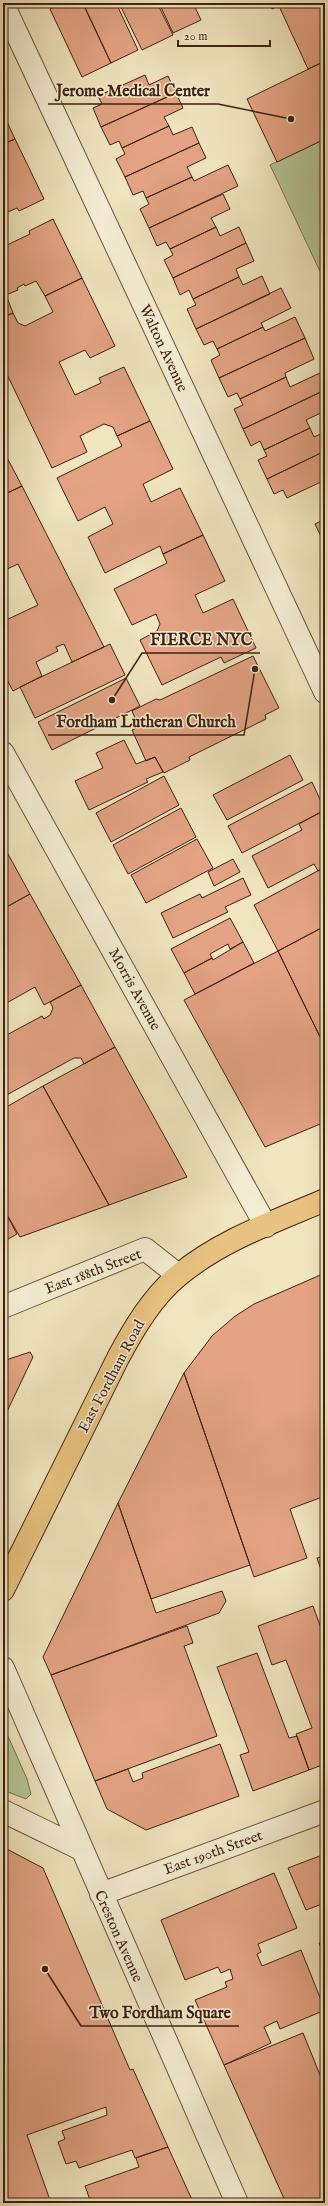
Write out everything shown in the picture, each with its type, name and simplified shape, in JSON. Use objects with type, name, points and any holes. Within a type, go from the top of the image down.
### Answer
[{"type":"main road","name":"East Fordham Road","points":[[3,1590],[130,1335],[153,1303],[178,1275],[233,1241],[325,1200]]},
{"type":"street","name":"Walton Avenue","points":[[3,4],[325,692]]},
{"type":"street","name":"Morris Avenue","points":[[3,753],[266,1226]]},
{"type":"street","name":"East 188th Street","points":[[3,1306],[145,1249],[178,1275]]},
{"type":"street","name":"Creston Avenue","points":[[3,1668],[237,2203]]},
{"type":"street","name":"East 190th Street","points":[[101,1894],[325,1810]]},
{"type":"street","points":[[3,1811],[81,1849]]},
{"type":"green space","points":[[325,139],[325,282],[270,165]]},
{"type":"green space","points":[[3,1725],[27,1779],[31,1794],[26,1799],[3,1790]]},
{"type":"building","points":[[62,3],[83,3],[111,63],[82,77],[50,9]]},
{"type":"building","points":[[116,3],[138,50],[111,63],[83,4]]},
{"type":"building","points":[[119,3],[157,3],[173,35],[142,50]]},
{"type":"building","points":[[159,3],[193,3],[201,20],[173,33]]},
{"type":"building","points":[[270,3],[285,3],[272,9]]},
{"type":"building","points":[[285,3],[325,3],[325,61],[308,69],[279,6]]},
{"type":"building","points":[[325,61],[325,139],[277,162],[247,99]]},
{"type":"building","points":[[145,75],[149,85],[168,76],[176,93],[101,127],[93,108],[102,104],[98,96]]},
{"type":"building","points":[[176,93],[183,108],[164,117],[169,126],[122,148],[119,141],[110,145],[101,127]]},
{"type":"building","points":[[3,113],[15,139],[3,144]]},
{"type":"building","points":[[169,126],[173,135],[192,127],[199,143],[125,177],[116,159],[125,154],[122,148]]},
{"type":"building","points":[[15,139],[44,199],[19,211],[17,208],[3,214],[3,144]]},
{"type":"building","points":[[199,143],[206,158],[187,167],[192,177],[146,198],[143,191],[133,195],[125,177]]},
{"type":"building","points":[[228,165],[238,186],[149,228],[140,209],[149,204],[146,198],[192,177],[194,181]]},
{"type":"building","points":[[223,194],[230,209],[211,218],[216,227],[170,249],[166,242],[157,246],[149,228]]},
{"type":"building","points":[[53,219],[82,278],[45,296],[36,281],[25,286],[24,284],[17,288],[18,290],[6,295],[13,313],[3,317],[3,247],[30,234],[29,231]]},
{"type":"building","points":[[216,227],[220,236],[239,227],[246,243],[173,278],[164,260],[173,255],[170,249]]},
{"type":"building","points":[[246,243],[254,261],[236,269],[239,277],[193,299],[189,290],[180,295],[173,278]]},
{"type":"building","points":[[262,276],[270,294],[196,329],[187,309],[196,305],[193,299],[239,277],[243,285]]},
{"type":"building","points":[[82,278],[115,346],[90,358],[85,350],[59,362],[75,395],[101,383],[99,378],[124,367],[150,421],[117,436],[113,427],[104,424],[80,436],[87,452],[52,468],[3,366],[3,317],[13,313],[18,323],[25,326],[53,312],[45,296]]},
{"type":"building","points":[[281,288],[291,308],[261,323],[263,327],[217,349],[213,341],[204,345],[196,329]]},
{"type":"building","points":[[295,317],[305,338],[219,378],[211,360],[220,355],[217,349],[263,327],[265,331]]},
{"type":"building","points":[[305,338],[314,359],[285,373],[286,377],[240,399],[237,393],[228,397],[219,378]]},
{"type":"building","points":[[320,373],[325,384],[325,390],[243,429],[234,409],[243,405],[240,399],[286,377],[290,387]]},
{"type":"building","points":[[325,390],[325,411],[306,420],[310,428],[264,450],[260,441],[251,446],[243,429]]},
{"type":"building","points":[[150,421],[173,469],[143,484],[151,502],[180,488],[203,535],[163,554],[160,546],[105,573],[88,537],[113,524],[105,507],[78,521],[57,478],[122,446],[117,436]]},
{"type":"building","points":[[310,428],[314,437],[325,432],[325,451],[267,479],[258,460],[267,456],[264,450]]},
{"type":"building","points":[[3,450],[22,486],[3,495]]},
{"type":"building","points":[[325,451],[325,480],[287,498],[283,490],[274,494],[267,479]]},
{"type":"building","points":[[22,486],[104,647],[72,662],[64,644],[56,647],[58,651],[36,662],[42,676],[13,691],[3,672],[3,618],[4,621],[38,605],[18,564],[3,571],[3,495]]},
{"type":"building","points":[[325,519],[325,545],[315,524]]},
{"type":"building","points":[[203,535],[225,581],[195,595],[203,613],[233,599],[256,648],[224,663],[221,657],[162,685],[140,640],[157,631],[160,624],[156,614],[132,625],[114,589],[167,563],[163,554]]},
{"type":"building","points":[[110,644],[125,675],[35,718],[20,687]]},
{"type":"building","points":[[253,656],[279,708],[265,715],[266,719],[189,757],[190,760],[164,773],[155,757],[146,761],[132,730],[139,727],[132,711],[156,699],[160,700]]},
{"type":"building","points":[[126,678],[140,706],[52,750],[38,722]]},
{"type":"building","points":[[124,740],[136,764],[155,757],[163,772],[146,779],[148,782],[89,810],[75,781],[103,768],[96,753]]},
{"type":"building","points":[[290,755],[303,780],[227,820],[213,795]]},
{"type":"building","points":[[164,776],[179,805],[111,842],[96,813]]},
{"type":"building","points":[[312,782],[325,810],[242,853],[228,826]]},
{"type":"building","points":[[181,808],[196,837],[128,874],[113,845]]},
{"type":"building","points":[[325,810],[325,867],[318,871],[314,864],[268,888],[252,856],[302,830],[299,824]]},
{"type":"building","points":[[197,839],[213,868],[146,903],[131,875]]},
{"type":"building","points":[[3,845],[30,894],[3,909]]},
{"type":"building","points":[[233,859],[240,872],[214,886],[208,872]]},
{"type":"building","points":[[325,867],[325,926],[278,951],[254,905]]},
{"type":"building","points":[[243,878],[251,895],[225,907],[228,912],[173,938],[161,913],[200,894],[202,898]]},
{"type":"building","points":[[30,894],[81,985],[44,1005],[35,987],[3,1005],[3,909]]},
{"type":"building","points":[[230,918],[243,942],[230,949],[228,944],[210,954],[212,958],[184,973],[171,949]]},
{"type":"building","points":[[325,926],[325,1047],[278,951]]},
{"type":"building","points":[[243,942],[254,963],[195,994],[184,973],[212,958],[213,960]]},
{"type":"building","points":[[278,951],[325,1047],[325,1122],[265,1147],[184,1000]]},
{"type":"building","points":[[81,985],[115,1047],[84,1064],[81,1058],[74,1058],[3,1097],[3,1037],[42,1016],[44,1019],[50,1015],[53,1008],[50,1002]]},
{"type":"building","points":[[115,1047],[187,1177],[109,1205],[43,1086]]},
{"type":"building","points":[[43,1086],[109,1205],[20,1237],[3,1208],[3,1109]]},
{"type":"building","points":[[3,1208],[17,1234],[3,1242]]},
{"type":"building","points":[[325,1273],[325,1496],[290,1509],[307,1558],[254,1577],[184,1373],[212,1336],[234,1317],[254,1304]]},
{"type":"building","points":[[30,1352],[33,1357],[3,1420],[3,1361]]},
{"type":"building","points":[[184,1373],[250,1565],[151,1599],[118,1503]]},
{"type":"building","points":[[118,1503],[156,1613],[222,1591],[226,1601],[219,1613],[51,1675],[43,1657]]},
{"type":"building","points":[[325,1556],[325,1581],[317,1558]]},
{"type":"building","points":[[313,1606],[325,1639],[325,1764],[309,1770],[296,1734],[312,1728],[286,1660],[272,1665],[258,1626]]},
{"type":"building","points":[[187,1626],[193,1643],[184,1646],[217,1736],[95,1781],[51,1675]]},
{"type":"building","points":[[257,1653],[289,1738],[297,1736],[309,1770],[253,1791],[240,1755],[249,1752],[217,1667]]},
{"type":"building","points":[[220,1744],[239,1796],[146,1830],[107,1809],[95,1781],[128,1769],[133,1782],[143,1778],[142,1773]]},
{"type":"building","points":[[3,1847],[43,1868],[130,2070],[133,2069],[168,2147],[135,2158],[132,2150],[79,2168],[76,2161],[66,2164],[58,2142],[65,2139],[62,2131],[107,2115],[106,2107],[27,2135],[51,2203],[3,2203]]},
{"type":"building","points":[[325,1854],[325,1903],[306,1910],[288,1868]]},
{"type":"building","points":[[274,1873],[297,1928],[258,1944],[261,1952],[257,1954],[262,1966],[301,1950],[325,2010],[280,2029],[277,2021],[264,2027],[271,2043],[224,2065],[195,2000],[227,1987],[225,1982],[233,1979],[230,1969],[221,1973],[218,1967],[185,1980],[161,1920]]},
{"type":"building","points":[[325,1941],[325,1957],[319,1943]]},
{"type":"building","points":[[303,2033],[320,2075],[325,2073],[325,2203],[286,2203],[224,2065]]},
{"type":"building","points":[[168,2147],[193,2202],[91,2203],[85,2186],[139,2167],[136,2158]]},
{"type":"place","name":"Jerome Medical Center","points":[[291,119]]},
{"type":"place","name":"Fordham Lutheran Church","points":[[255,669]]},
{"type":"place","name":"FIERCE NYC","points":[[112,700]]},
{"type":"place","name":"Two Fordham Square","points":[[45,1969]]}]
